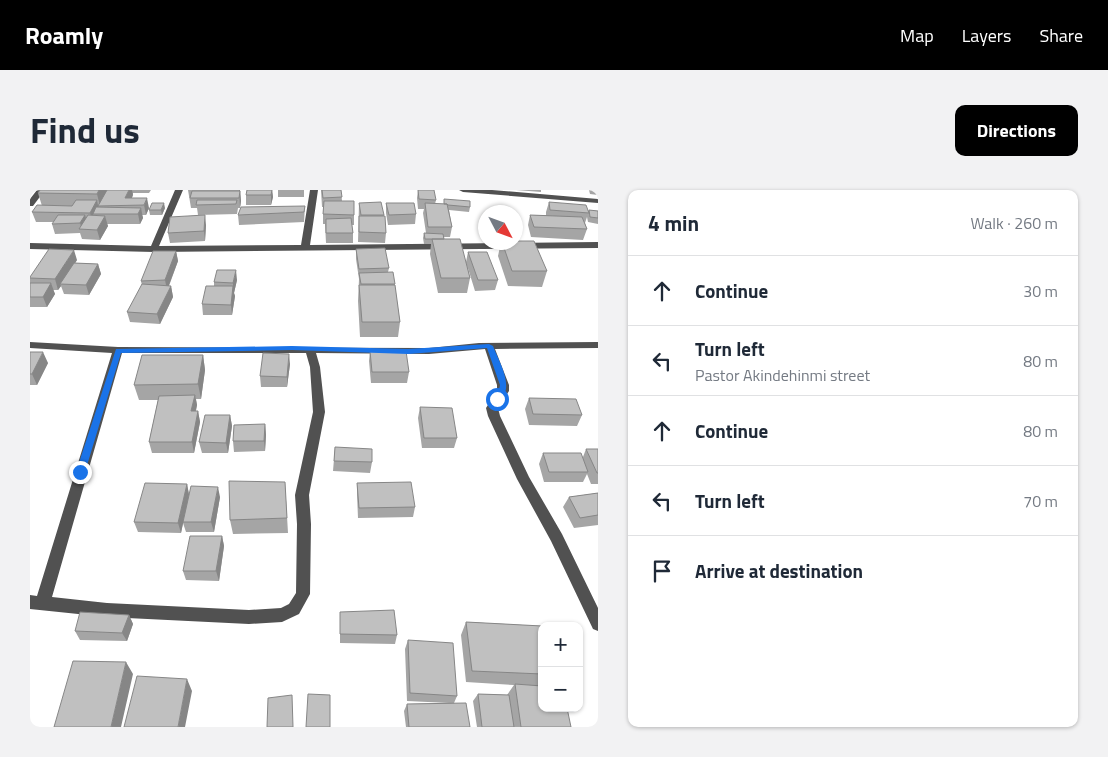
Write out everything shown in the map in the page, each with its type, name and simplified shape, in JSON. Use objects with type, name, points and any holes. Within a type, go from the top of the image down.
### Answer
[{"type":"street","points":[[30,204],[40,190]]},
{"type":"street","points":[[154,249],[180,190]]},
{"type":"street","points":[[305,248],[314,190]]},
{"type":"street","points":[[463,190],[598,201]]},
{"type":"street","points":[[30,246],[154,249],[442,248],[598,245]]},
{"type":"street","points":[[30,345],[118,350],[429,351],[489,346],[598,345]]},
{"type":"street","points":[[489,346],[504,385],[503,391],[492,408],[494,416],[522,479],[557,538],[598,624]]},
{"type":"street","points":[[118,350],[37,602],[107,610],[249,617],[282,615],[294,609],[303,594],[304,524],[302,495],[319,412],[314,367],[310,350]]},
{"type":"building","points":[[40,190],[99,190],[97,194],[38,193]]},
{"type":"building","points":[[107,190],[129,190],[125,198],[147,198],[144,205],[98,206]]},
{"type":"building","points":[[247,190],[272,190],[271,195],[246,195]]},
{"type":"building","points":[[322,190],[341,190],[342,197],[323,198]]},
{"type":"building","points":[[418,190],[434,190],[436,200],[419,199]]},
{"type":"building","points":[[192,191],[240,191],[239,198],[190,198]]},
{"type":"building","points":[[444,199],[470,201],[470,207],[444,204]]},
{"type":"building","points":[[76,200],[97,200],[90,213],[32,212],[37,205],[72,206]]},
{"type":"building","points":[[197,200],[237,200],[236,204],[196,205]]},
{"type":"building","points":[[324,201],[354,201],[354,215],[323,214]]},
{"type":"building","points":[[381,202],[384,215],[361,215],[359,203]]},
{"type":"building","points":[[549,202],[586,205],[589,213],[550,210]]},
{"type":"building","points":[[152,203],[164,203],[161,210],[149,210]]},
{"type":"building","points":[[386,203],[414,203],[416,214],[389,215]]},
{"type":"building","points":[[425,203],[447,204],[452,227],[428,227]]},
{"type":"building","points":[[305,206],[304,212],[238,215],[241,207]]},
{"type":"building","points":[[96,207],[141,208],[138,214],[93,214]]},
{"type":"building","points":[[589,210],[598,211],[598,218],[590,217]]},
{"type":"building","points":[[58,215],[85,215],[80,223],[52,224]]},
{"type":"building","points":[[88,215],[105,216],[97,230],[79,229]]},
{"type":"building","points":[[205,215],[204,231],[168,233],[170,217]]},
{"type":"building","points":[[530,215],[582,217],[587,229],[534,227]]},
{"type":"building","points":[[359,216],[385,216],[386,233],[359,232]]},
{"type":"building","points":[[351,218],[353,233],[326,233],[326,219]]},
{"type":"building","points":[[424,233],[443,234],[444,239],[425,239]]},
{"type":"building","points":[[432,239],[460,239],[470,278],[441,278]]},
{"type":"building","points":[[523,241],[534,241],[547,271],[512,271],[505,250],[523,250]]},
{"type":"building","points":[[385,248],[389,268],[359,269],[356,249]]},
{"type":"building","points":[[49,249],[74,250],[55,279],[30,278],[30,277]]},
{"type":"building","points":[[153,251],[176,251],[165,280],[141,281]]},
{"type":"building","points":[[468,252],[487,252],[498,280],[478,280]]},
{"type":"building","points":[[74,263],[98,264],[86,285],[60,284]]},
{"type":"building","points":[[217,270],[236,270],[233,283],[214,282]]},
{"type":"building","points":[[393,272],[395,284],[361,284],[359,273]]},
{"type":"building","points":[[30,283],[51,283],[43,297],[30,297]]},
{"type":"building","points":[[142,284],[171,286],[157,314],[127,312]]},
{"type":"building","points":[[359,285],[395,285],[400,322],[362,322]]},
{"type":"building","points":[[206,286],[233,286],[231,305],[202,304]]},
{"type":"building","points":[[370,351],[406,351],[409,372],[372,372]]},
{"type":"building","points":[[30,352],[43,352],[32,374],[30,374]]},
{"type":"building","points":[[263,353],[289,354],[287,377],[260,376]]},
{"type":"building","points":[[142,355],[203,355],[198,384],[134,385]]},
{"type":"building","points":[[195,395],[191,411],[198,411],[192,442],[149,442],[159,396]]},
{"type":"building","points":[[529,398],[576,399],[582,415],[533,414]]},
{"type":"building","points":[[420,407],[452,408],[457,438],[424,438]]},
{"type":"building","points":[[205,415],[230,415],[226,443],[199,442]]},
{"type":"building","points":[[265,424],[264,441],[233,441],[234,425]]},
{"type":"building","points":[[335,447],[372,449],[372,462],[334,461]]},
{"type":"building","points":[[586,449],[598,449],[598,473],[597,473]]},
{"type":"building","points":[[543,453],[581,453],[588,472],[549,472]]},
{"type":"building","points":[[229,481],[285,482],[287,518],[230,520]]},
{"type":"building","points":[[411,482],[415,507],[359,508],[357,483]]},
{"type":"building","points":[[145,483],[187,484],[178,523],[134,522]]},
{"type":"building","points":[[191,486],[218,487],[211,522],[183,522]]},
{"type":"building","points":[[598,493],[598,515],[580,518],[569,497]]},
{"type":"building","points":[[190,536],[222,536],[216,571],[183,571]]},
{"type":"building","points":[[394,610],[397,635],[340,634],[340,612]]},
{"type":"building","points":[[80,612],[129,615],[122,633],[75,631]]},
{"type":"building","points":[[466,622],[538,626],[538,674],[472,671]]},
{"type":"building","points":[[408,640],[453,643],[457,696],[410,693]]},
{"type":"building","points":[[73,661],[126,662],[111,727],[54,727]]},
{"type":"building","points":[[137,676],[187,679],[178,727],[124,727]]},
{"type":"building","points":[[515,684],[538,686],[538,712],[568,712],[571,727],[521,727]]},
{"type":"building","points":[[308,694],[330,695],[330,727],[306,727]]},
{"type":"building","points":[[478,694],[509,695],[514,727],[482,727]]},
{"type":"building","points":[[292,695],[293,727],[267,727],[268,698]]},
{"type":"building","points":[[466,703],[470,727],[409,727],[407,704]]},
{"type":"route","points":[[80,472],[118,350],[292,348],[408,352],[447,350],[466,346],[489,346],[504,385],[503,391],[497,399]]}]
